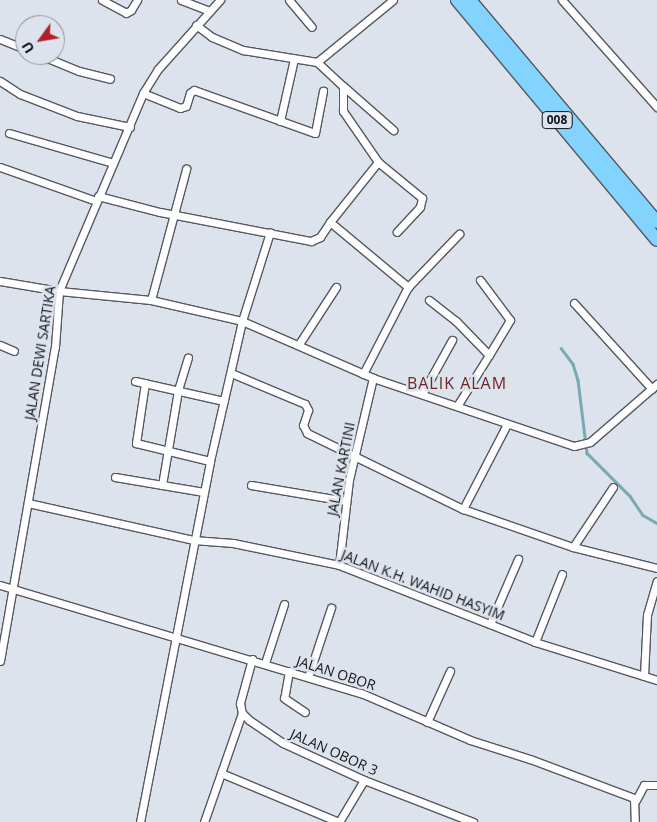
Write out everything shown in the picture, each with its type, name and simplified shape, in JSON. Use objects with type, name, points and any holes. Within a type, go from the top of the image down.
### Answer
[{"type":"highway","name":"008","points":[[457,0],[657,240]]},
{"type":"highway","name":"008","points":[[470,0],[657,222]]},
{"type":"street","points":[[102,0],[126,13],[137,0]]},
{"type":"street","points":[[181,0],[209,11]]},
{"type":"street","name":"JALAN DEWI SARTIKA","points":[[0,661],[55,347],[59,292],[97,198],[130,127],[143,93],[158,69],[220,0]]},
{"type":"street","points":[[289,0],[312,27]]},
{"type":"street","points":[[317,62],[393,0]]},
{"type":"street","points":[[562,0],[657,107]]},
{"type":"street","points":[[196,25],[212,37],[243,50],[317,62],[394,130]]},
{"type":"street","points":[[0,39],[15,45]]},
{"type":"street","points":[[280,121],[294,58]]},
{"type":"street","points":[[65,65],[110,79]]},
{"type":"street","points":[[0,81],[20,94],[77,116],[130,127]]},
{"type":"street","points":[[343,86],[343,111],[378,162],[422,198],[420,207],[397,232]]},
{"type":"street","points":[[143,93],[180,108],[184,107],[191,91],[194,90],[280,121],[317,132],[323,91]]},
{"type":"street","points":[[9,133],[113,163]]},
{"type":"street","points":[[0,167],[97,198],[313,241],[378,162]]},
{"type":"street","points":[[152,300],[186,169]]},
{"type":"street","points":[[330,222],[408,287]]},
{"type":"street","points":[[140,822],[193,540],[210,460],[242,320],[270,232]]},
{"type":"street","points":[[363,374],[408,287],[459,234]]},
{"type":"street","points":[[456,406],[510,320],[480,280]]},
{"type":"street","points":[[0,281],[59,292],[152,300],[242,320],[363,374],[507,424],[582,446],[590,442],[655,387],[574,303]]},
{"type":"street","points":[[299,344],[336,287]]},
{"type":"street","points":[[429,300],[456,321],[489,355]]},
{"type":"street","points":[[422,394],[452,340]]},
{"type":"street","points":[[0,345],[14,351]]},
{"type":"street","points":[[162,485],[178,390],[188,356]]},
{"type":"street","points":[[231,373],[305,404],[308,410],[303,425],[307,433],[354,458],[463,509],[573,547],[657,568]]},
{"type":"street","name":"JALAN KARTINI","points":[[339,565],[346,501],[354,458],[374,378]]},
{"type":"street","points":[[135,381],[224,401]]},
{"type":"street","points":[[145,383],[135,441],[210,460]]},
{"type":"street","points":[[463,509],[507,424]]},
{"type":"street","points":[[115,476],[204,492]]},
{"type":"street","points":[[251,485],[346,501]]},
{"type":"street","points":[[573,547],[612,487]]},
{"type":"street","name":"JALAN K.H. WAHID HASYIM","points":[[28,503],[193,540],[234,544],[339,565],[535,642],[657,680]]},
{"type":"street","points":[[490,624],[518,560]]},
{"type":"street","points":[[535,642],[562,574]]},
{"type":"street","points":[[644,676],[647,614],[657,581]]},
{"type":"street","name":"JALAN OBOR","points":[[0,585],[13,587],[175,640],[252,659],[361,693],[428,722],[636,800]]},
{"type":"street","points":[[265,663],[284,604]]},
{"type":"street","points":[[308,677],[331,608]]},
{"type":"street","points":[[204,822],[242,713],[240,703],[252,659]]},
{"type":"street","points":[[289,671],[284,698],[305,712]]},
{"type":"street","points":[[428,722],[450,671]]},
{"type":"street","name":"JALAN OBOR 3","points":[[242,713],[283,743],[364,780],[473,822]]},
{"type":"street","points":[[221,774],[339,822],[364,780]]},
{"type":"street","points":[[635,822],[636,800],[644,785],[657,785]]},
{"type":"waterway","points":[[561,348],[573,364],[578,380],[587,453],[630,496],[643,515],[657,523]]},
{"type":"district","name":"BALIK ALAM","points":[[457,383]]}]
